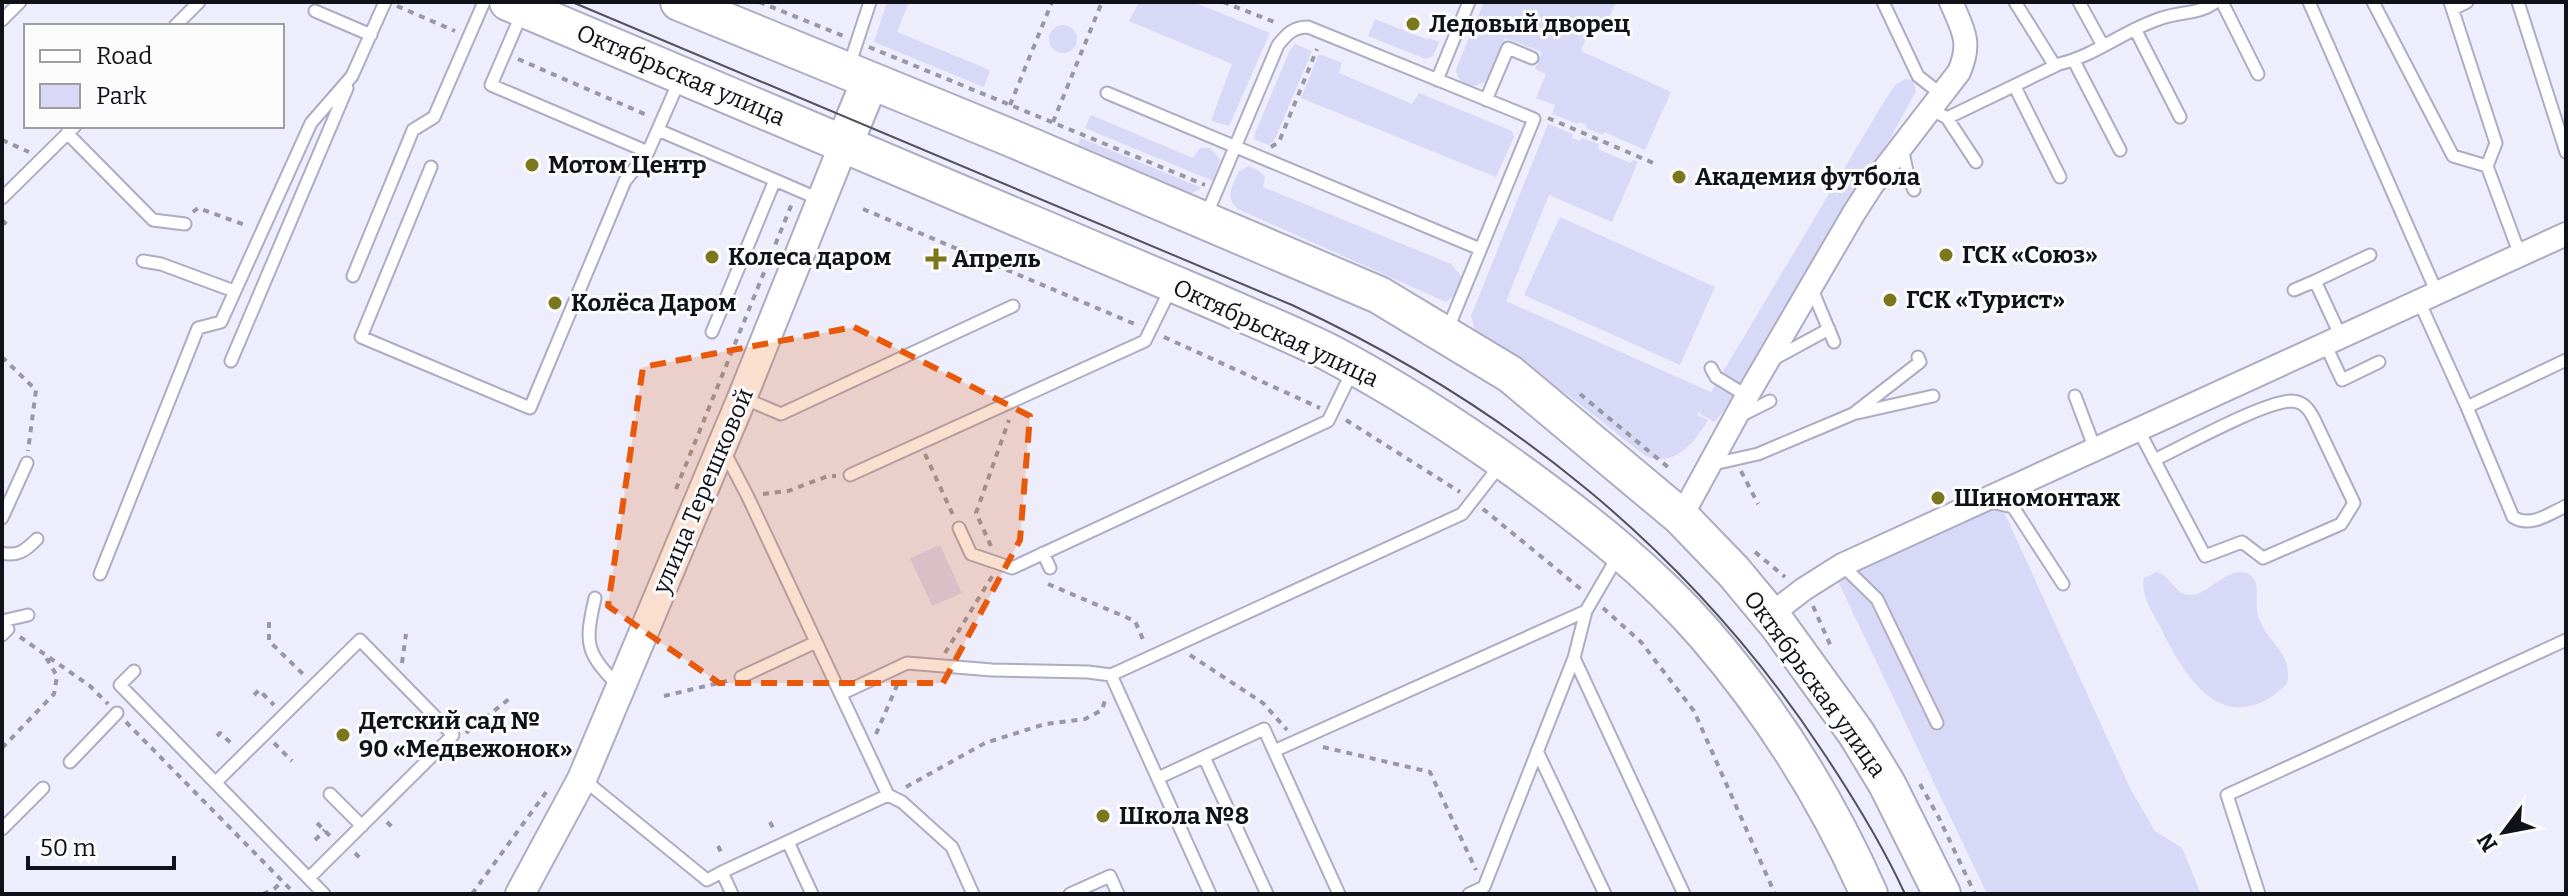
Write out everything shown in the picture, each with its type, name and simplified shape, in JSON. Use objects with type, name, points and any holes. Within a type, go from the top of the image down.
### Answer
[{"type":"main road","name":"Октябрьская улица","points":[[679,2],[858,65],[1379,295],[1510,374],[1681,517],[1770,615],[1856,733],[1887,784],[1942,894]]},
{"type":"main road","name":"Октябрьская улица","points":[[516,5],[1329,353],[1431,411],[1589,523],[1704,633],[1752,694],[1824,805],[1869,894]]},
{"type":"main road","name":"улица Терешковой","points":[[844,144],[858,65]]},
{"type":"street","points":[[1681,517],[1811,286],[1858,223],[1902,146],[1940,107],[1959,72],[1967,44],[1951,2]]},
{"type":"street","name":"улица Терешковой","points":[[520,894],[582,779],[742,398],[810,195],[844,144]]},
{"type":"street","points":[[1770,615],[1842,565],[2566,234]]},
{"type":"lane","points":[[2,20],[20,2]]},
{"type":"lane","points":[[177,24],[199,2]]},
{"type":"lane","points":[[231,361],[386,2]]},
{"type":"lane","points":[[353,276],[413,130],[434,117],[484,2]]},
{"type":"lane","points":[[858,65],[870,2]]},
{"type":"lane","points":[[1437,80],[1469,2]]},
{"type":"lane","points":[[1883,2],[1918,76],[1976,162]]},
{"type":"lane","points":[[2015,2],[2055,66]]},
{"type":"lane","points":[[2079,2],[2102,44]]},
{"type":"lane","points":[[1940,107],[2015,87],[2135,29],[2164,17],[2194,13],[2216,2]]},
{"type":"lane","points":[[2222,2],[2258,74]]},
{"type":"lane","points":[[2309,2],[2513,517],[2521,522],[2532,521],[2566,506]]},
{"type":"lane","points":[[2373,2],[2453,156],[2487,166]]},
{"type":"lane","points":[[2467,2],[2452,5],[2496,143],[2487,166],[2520,255]]},
{"type":"lane","points":[[2518,2],[2566,152]]},
{"type":"lane","points":[[516,5],[505,53],[491,85],[648,152]]},
{"type":"lane","points":[[315,11],[371,35]]},
{"type":"lane","points":[[1204,220],[1278,45],[1292,30],[1300,27],[1308,27],[1534,119],[1445,335]]},
{"type":"lane","points":[[2135,29],[2180,117]]},
{"type":"lane","points":[[1486,100],[1508,48],[1532,58]]},
{"type":"lane","points":[[2074,61],[2120,150]]},
{"type":"lane","points":[[431,167],[361,337],[530,408],[625,181],[648,152],[681,75]]},
{"type":"lane","points":[[100,574],[198,328],[221,322],[311,123],[352,76]]},
{"type":"lane","points":[[2015,87],[2060,177]]},
{"type":"lane","points":[[1107,93],[1480,249]]},
{"type":"lane","points":[[659,126],[810,195]]},
{"type":"lane","points":[[2,198],[71,130],[153,220],[185,224]]},
{"type":"lane","points":[[1902,146],[1914,190]]},
{"type":"lane","points":[[712,332],[775,180]]},
{"type":"lane","points":[[2294,290],[2370,255]]},
{"type":"lane","points":[[143,261],[161,264],[234,291]]},
{"type":"lane","points":[[2315,281],[2342,380],[2379,362]]},
{"type":"lane","points":[[850,475],[1145,341],[1173,284]]},
{"type":"lane","points":[[1811,286],[1834,342]]},
{"type":"lane","points":[[742,398],[781,414],[1013,306]]},
{"type":"lane","points":[[1766,363],[1829,329]]},
{"type":"lane","points":[[1853,414],[1920,362],[1918,357]]},
{"type":"lane","points":[[2467,407],[2566,360]]},
{"type":"lane","points":[[959,528],[971,554],[1012,568],[1328,421],[1354,367]]},
{"type":"lane","points":[[1711,368],[1716,377],[1747,396]]},
{"type":"lane","points":[[1708,465],[1758,454],[1853,414],[1933,396]]},
{"type":"lane","points":[[2075,396],[2095,449]]},
{"type":"lane","points":[[1734,419],[1770,401]]},
{"type":"lane","points":[[2138,429],[2154,460],[2205,556],[2242,542],[2263,558],[2341,524],[2354,503],[2314,419],[2307,407],[2297,402],[2289,401],[2265,408],[2154,460]]},
{"type":"lane","points":[[721,447],[748,497],[888,795],[902,802],[952,847],[973,894]]},
{"type":"lane","points":[[841,694],[907,663],[1111,675],[1462,514],[1503,461]]},
{"type":"lane","points":[[2,518],[27,463]]},
{"type":"lane","points":[[1982,500],[2013,507],[2063,584]]},
{"type":"lane","points":[[2,553],[16,555],[37,539]]},
{"type":"lane","points":[[1469,894],[1484,887],[1574,658],[1586,611],[1620,552]]},
{"type":"lane","points":[[1043,553],[1050,568]]},
{"type":"lane","points":[[1842,565],[1877,599],[1937,723]]},
{"type":"lane","points":[[595,598],[586,633],[595,661],[620,688]]},
{"type":"lane","points":[[1274,751],[1586,611]]},
{"type":"lane","points":[[4,627],[28,615]]},
{"type":"lane","points":[[216,782],[360,640],[453,735],[309,878]]},
{"type":"lane","points":[[2259,894],[2227,795],[2566,640]]},
{"type":"lane","points":[[741,677],[816,642]]},
{"type":"lane","points":[[1574,658],[1684,894]]},
{"type":"lane","points":[[134,671],[120,685],[324,894]]},
{"type":"lane","points":[[1111,675],[1210,894]]},
{"type":"lane","points":[[70,762],[117,713]]},
{"type":"lane","points":[[1158,778],[1264,729],[1339,894]]},
{"type":"lane","points":[[1537,751],[1605,894]]},
{"type":"lane","points":[[1204,757],[1267,894]]},
{"type":"lane","points":[[582,779],[707,880],[888,795]]},
{"type":"lane","points":[[2,829],[43,788]]},
{"type":"lane","points":[[330,794],[362,826]]},
{"type":"lane","points":[[788,842],[812,894]]},
{"type":"lane","points":[[722,872],[732,894]]},
{"type":"lane","points":[[1070,894],[1110,876],[1118,894]]},
{"type":"path","points":[[386,2],[469,38]]},
{"type":"path","points":[[759,2],[858,65],[919,68]]},
{"type":"path","points":[[1010,105],[1052,2]]},
{"type":"path","points":[[1053,122],[1102,2]]},
{"type":"path","points":[[1223,2],[1240,5],[1278,24]]},
{"type":"path","points":[[1261,17],[1263,10]]},
{"type":"path","points":[[1267,147],[1279,142],[1317,49]]},
{"type":"path","points":[[505,53],[659,126]]},
{"type":"path","points":[[1534,119],[1548,118],[1658,165]]},
{"type":"path","points":[[2,140],[43,158]]},
{"type":"path","points":[[673,495],[810,195]]},
{"type":"path","points":[[185,224],[187,217],[198,208],[261,232]]},
{"type":"path","points":[[863,209],[1150,331],[1332,413],[1473,501],[1641,642],[1694,711],[1775,894]]},
{"type":"path","points":[[2,220],[10,228]]},
{"type":"path","points":[[2,357],[36,390],[27,463]]},
{"type":"path","points":[[938,665],[1000,564],[976,513],[1016,399]]},
{"type":"path","points":[[920,443],[959,528]]},
{"type":"path","points":[[1735,459],[1758,504]]},
{"type":"path","points":[[748,497],[788,491],[828,476],[850,475]]},
{"type":"path","points":[[1012,568],[1135,621],[1151,657]]},
{"type":"path","points":[[269,622],[269,641],[314,685]]},
{"type":"path","points":[[4,627],[90,686],[295,894]]},
{"type":"path","points":[[400,681],[406,634]]},
{"type":"path","points":[[1176,646],[1263,703],[1297,741],[1430,772],[1484,887]]},
{"type":"path","points":[[2,748],[54,694],[57,676],[44,654]]},
{"type":"path","points":[[868,752],[907,663]]},
{"type":"path","points":[[888,795],[926,778],[985,743],[1045,724],[1085,719],[1102,710],[1111,675]]},
{"type":"path","points":[[664,696],[741,677]]},
{"type":"path","points":[[254,695],[259,690],[284,715]]},
{"type":"path","points":[[458,739],[509,699]]},
{"type":"path","points":[[217,736],[220,733],[244,754]]},
{"type":"path","points":[[265,734],[292,761]]},
{"type":"path","points":[[472,894],[547,790]]},
{"type":"path","points":[[315,840],[325,830]]},
{"type":"path","points":[[263,894],[283,881]]},
{"type":"highlighted area","points":[[854,327],[1030,416],[1020,540],[943,683],[719,683],[608,606],[643,367]]},
{"type":"green space","points":[[887,2],[909,2],[897,32],[990,70],[984,87],[874,42]]},
{"type":"green space","points":[[1139,2],[1193,2],[1270,33],[1229,126],[1212,121],[1212,118],[1232,64],[1129,21]]},
{"type":"green space","points":[[1484,2],[1616,2],[1603,33],[1590,28],[1581,51],[1671,92],[1645,150],[1552,114],[1555,105],[1536,98],[1546,74],[1535,69],[1542,52],[1505,38],[1486,81],[1475,86],[1462,81],[1456,69]]},
{"type":"green space","points":[[1375,19],[1439,42],[1433,56],[1426,59],[1368,36]]},
{"type":"green space","points":[[1063,25],[1073,29],[1077,39],[1073,49],[1063,53],[1053,49],[1049,39],[1053,29]]},
{"type":"green space","points":[[1295,44],[1312,51],[1274,141],[1268,145],[1254,139],[1255,133]]},
{"type":"green space","points":[[1319,54],[1342,63],[1339,73],[1412,104],[1419,93],[1512,131],[1514,137],[1496,177],[1301,98]]},
{"type":"green space","points":[[1905,79],[1913,80],[1916,91],[1891,137],[1778,317],[1723,412],[1714,422],[1699,413],[1703,405],[1697,415],[1708,420],[1690,445],[1674,456],[1655,459],[1644,455],[1576,401],[1475,331],[1471,316],[1548,124],[1573,134],[1572,138],[1599,144],[1598,149],[1630,163],[1633,160],[1638,162],[1612,222],[1549,195],[1506,301],[1711,392],[1882,105],[1895,85]]},
{"type":"green space","points":[[1091,115],[1193,158],[1200,148],[1210,148],[1220,159],[1213,181],[1085,128]]},
{"type":"green space","points":[[1081,138],[1202,188],[1188,195],[1076,149]]},
{"type":"green space","points":[[1249,166],[1265,177],[1263,187],[1451,264],[1462,277],[1457,293],[1446,302],[1238,209],[1231,201],[1231,192],[1238,172]]},
{"type":"green space","points":[[1560,217],[1715,287],[1680,365],[1524,295]]},
{"type":"green space","points":[[1994,506],[2005,514],[2131,790],[2155,831],[2182,848],[2201,894],[1987,894],[1835,575]]},
{"type":"green space","points":[[940,545],[962,593],[932,606],[910,558]]},
{"type":"green space","points":[[2157,572],[2179,591],[2190,595],[2235,573],[2253,577],[2259,619],[2287,664],[2287,684],[2266,700],[2246,707],[2228,706],[2212,699],[2184,670],[2146,598],[2144,578]]},
{"type":"tram line","points":[[572,2],[1292,305],[1448,389],[1520,438],[1589,491],[1654,549],[1715,612],[1771,679],[1823,752],[1867,821],[1905,894]]},
{"type":"place","name":"Ледовый дворец","points":[[1413,24]]},
{"type":"place","name":"Мотом Центр","points":[[532,165]]},
{"type":"place","name":"Академия футбола","points":[[1679,177]]},
{"type":"place","name":"ГСК «Союз»","points":[[1946,255]]},
{"type":"place","name":"Колеса даром","points":[[712,257]]},
{"type":"place","name":"Апрель","points":[[936,259]]},
{"type":"place","name":"ГСК «Турист»","points":[[1890,300]]},
{"type":"place","name":"Колёса Даром","points":[[555,303]]},
{"type":"place","name":"Шиномонтаж","points":[[1938,498]]},
{"type":"place","name":"Детский сад № 90 «Медвежонок»","points":[[343,735]]},
{"type":"place","name":"Школа №8","points":[[1103,816]]}]
